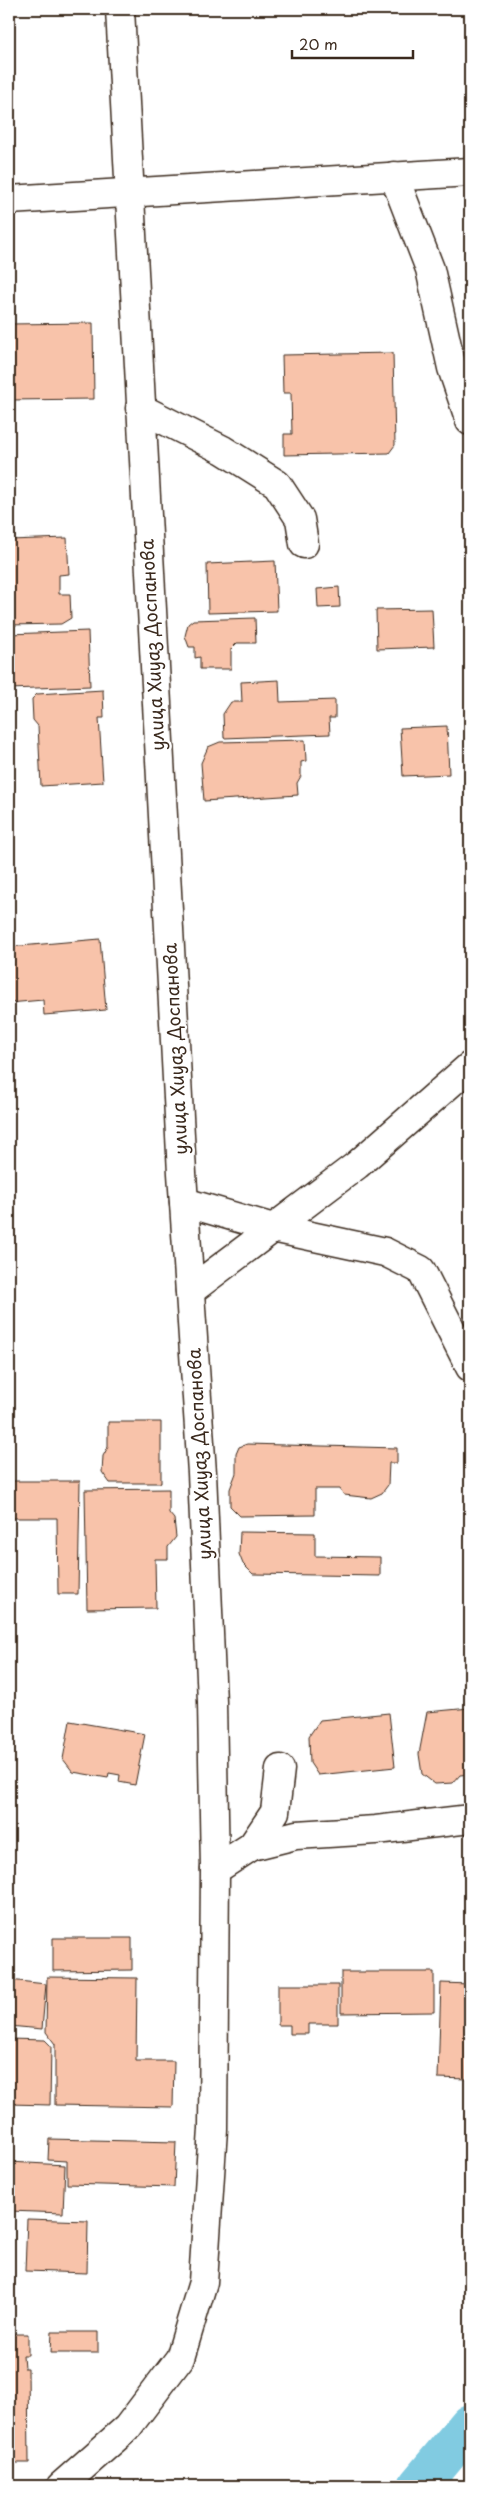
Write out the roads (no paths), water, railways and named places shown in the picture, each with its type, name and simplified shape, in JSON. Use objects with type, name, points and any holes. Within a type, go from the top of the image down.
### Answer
[{"type":"street","name":"улица Хиуаз Доспанова","points":[[61,2486],[127,2428],[180,2358],[203,2282],[213,2130],[215,1906],[212,1702],[202,1482],[184,1202],[128,192],[120,9]]},
{"type":"street","points":[[9,200],[470,172]]},
{"type":"street","points":[[394,176],[430,269],[452,368],[470,421]]},
{"type":"street","points":[[140,408],[224,450],[276,484],[300,519],[304,544]]},
{"type":"street","points":[[190,1291],[357,1165],[470,1066]]},
{"type":"street","points":[[184,1202],[273,1228],[385,1252],[421,1270],[470,1367]]},
{"type":"street","points":[[252,1846],[275,1812],[280,1769]]},
{"type":"street","points":[[214,1870],[252,1846],[296,1835],[376,1830],[470,1819]]},
{"type":"waterway","points":[[419,2486],[470,2425]]}]
